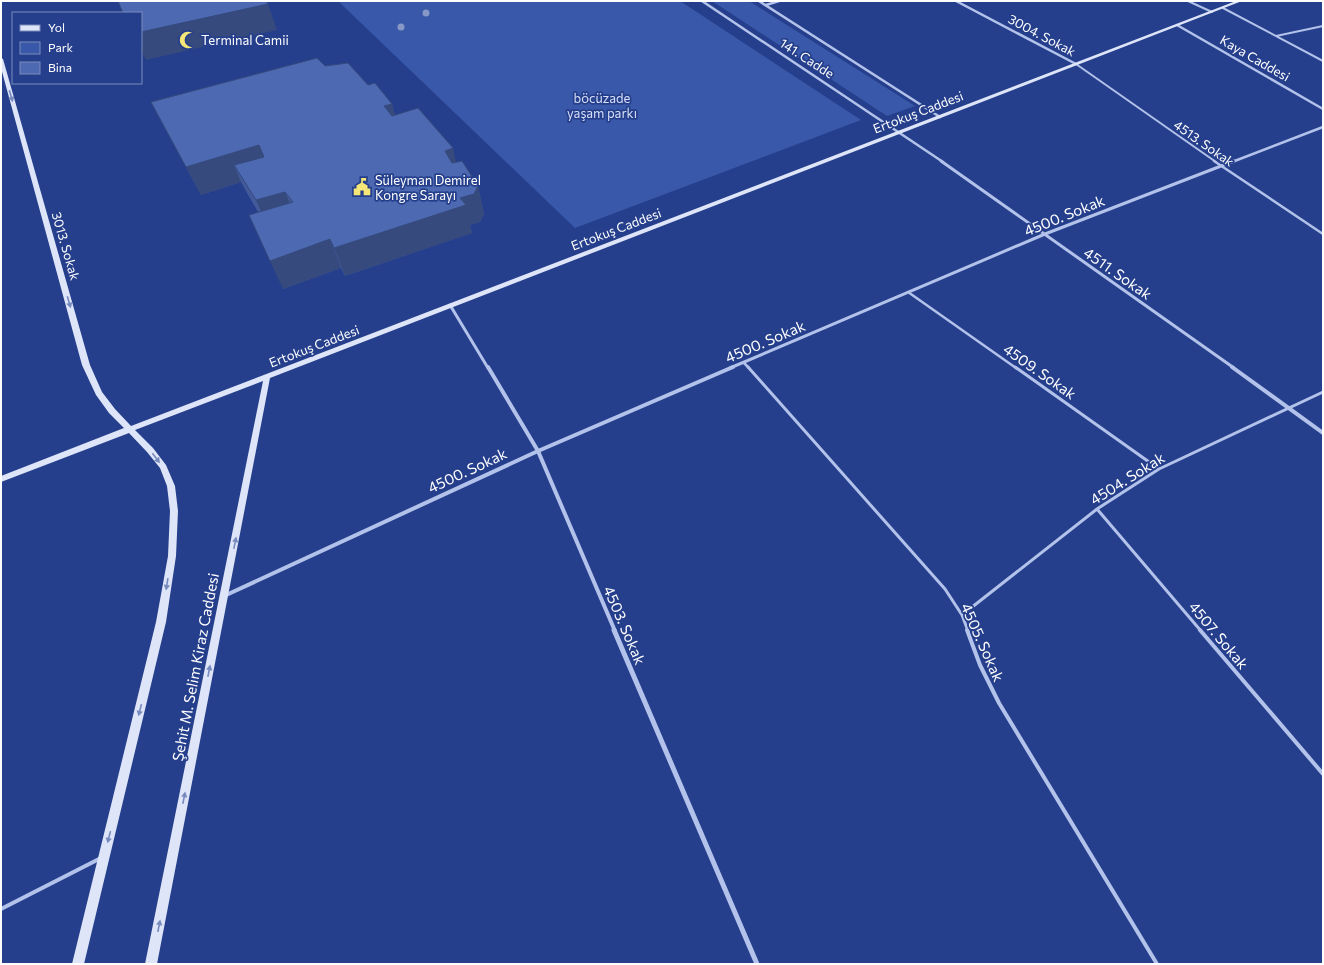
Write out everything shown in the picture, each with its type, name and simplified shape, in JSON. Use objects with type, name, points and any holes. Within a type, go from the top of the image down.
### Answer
[{"type":"street","name":"141. Cadde","points":[[702,1],[900,132]]},
{"type":"street","name":"141. Cadde","points":[[759,1],[940,117]]},
{"type":"street","points":[[766,5],[779,1]]},
{"type":"street","name":"3004. Sokak","points":[[956,1],[1076,64]]},
{"type":"street","name":"Ertokuş Caddesi","points":[[1,479],[1240,1]]},
{"type":"street","name":"Kaya Caddesi","points":[[1177,25],[1323,108]]},
{"type":"street","name":"3013. Sokak","points":[[1,59],[86,365],[99,393],[112,411],[129,430]]},
{"type":"street","name":"4500. Sokak","points":[[224,596],[538,451],[908,292],[1045,234],[1323,126]]},
{"type":"street","name":"4511. Sokak","points":[[900,132],[1290,408],[1323,433]]},
{"type":"street","name":"4503. Sokak","points":[[450,305],[538,451],[757,964]]},
{"type":"street","name":"Şehit M. Selim Kiraz Caddesi","points":[[151,964],[268,376]]},
{"type":"street","points":[[78,964],[161,622],[172,556],[174,511],[171,486],[163,467],[150,450],[129,430]]},
{"type":"lane","points":[[1188,1],[1212,12]]},
{"type":"lane","points":[[1223,8],[1323,61]]},
{"type":"lane","points":[[1276,36],[1323,26]]},
{"type":"lane","name":"4513. Sokak","points":[[1076,64],[1221,166],[1323,234]]},
{"type":"lane","name":"4509. Sokak","points":[[908,292],[1159,468]]},
{"type":"lane","name":"4505. Sokak","points":[[744,363],[924,563],[945,589],[962,615],[980,665],[999,704],[1157,964]]},
{"type":"lane","name":"4504. Sokak","points":[[962,615],[1097,509],[1159,468],[1323,392]]},
{"type":"lane","name":"4507. Sokak","points":[[1097,509],[1323,774]]},
{"type":"lane","points":[[1,909],[104,856]]},
{"type":"green space","name":"böcüzade yaşam parkı","points":[[338,1],[680,1],[861,120],[575,228]]},
{"type":"green space","points":[[712,1],[749,1],[915,106],[887,116]]},
{"type":"building","points":[[118,1],[266,1],[268,4],[142,32],[142,12],[123,12]]},
{"type":"building","name":"Süleyman Demirel Kongre Sarayı","points":[[317,58],[325,66],[348,63],[368,85],[375,83],[392,104],[384,106],[392,116],[418,108],[453,148],[445,151],[452,163],[462,161],[478,186],[474,194],[460,198],[466,205],[334,248],[330,239],[270,261],[249,215],[293,202],[285,192],[256,200],[234,165],[264,157],[259,145],[186,167],[151,102]]},
{"type":"place","name":"Terminal Camii","points":[[188,40]]},
{"type":"place","name":"Süleyman Demirel Kongre Sarayı","points":[[362,187]]}]
